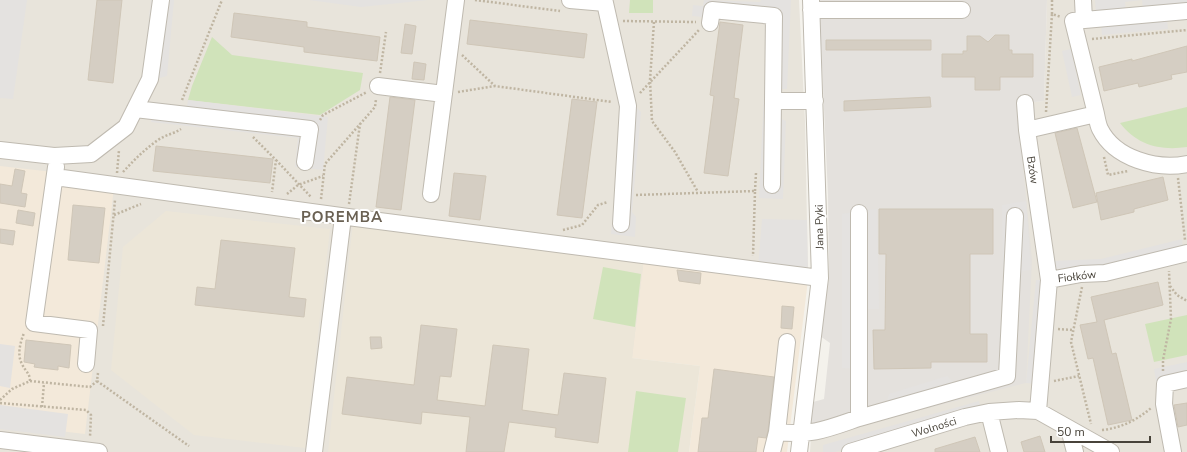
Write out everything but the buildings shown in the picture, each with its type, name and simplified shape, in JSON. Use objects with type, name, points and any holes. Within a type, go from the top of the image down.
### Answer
[{"type":"street","points":[[0,150],[58,156],[91,154],[122,137],[150,79],[161,0]]},
{"type":"street","points":[[431,194],[456,0]]},
{"type":"street","points":[[1083,0],[1078,20],[1078,40],[1100,129],[1122,152],[1138,161],[1158,165],[1183,165]]},
{"type":"street","points":[[569,6],[605,3],[628,106],[621,224]]},
{"type":"street","points":[[811,5],[962,10]]},
{"type":"street","name":"Jana Pyki","points":[[798,452],[820,278],[811,5]]},
{"type":"street","points":[[710,23],[712,10],[774,16],[772,185]]},
{"type":"street","points":[[1078,20],[1187,11]]},
{"type":"street","points":[[378,86],[444,94]]},
{"type":"street","points":[[773,101],[815,101]]},
{"type":"street","name":"Bzów","points":[[1025,103],[1027,130],[1049,280]]},
{"type":"street","points":[[135,109],[310,129],[305,162]]},
{"type":"street","points":[[1027,130],[1096,114]]},
{"type":"street","points":[[58,156],[34,323],[89,330],[92,365]]},
{"type":"street","points":[[55,177],[270,207],[320,209],[345,217],[820,278]]},
{"type":"street","points":[[859,213],[859,418]]},
{"type":"street","points":[[778,432],[801,435],[824,430],[859,418],[1007,376],[1015,216]]},
{"type":"street","points":[[314,452],[345,217]]},
{"type":"street","name":"Fiołków","points":[[1038,411],[1049,280],[1081,274],[1105,273],[1187,253]]},
{"type":"street","points":[[772,452],[778,432],[787,342]]},
{"type":"street","points":[[1173,452],[1165,390],[1187,379]]},
{"type":"street","name":"Wolności","points":[[850,452],[965,417],[989,412],[1019,410],[1038,411]]},
{"type":"street","points":[[1038,411],[1111,452]]},
{"type":"street","points":[[989,412],[999,452]]},
{"type":"street","points":[[1069,429],[1075,452]]},
{"type":"street","points":[[0,440],[99,452]]},
{"type":"path","points":[[122,137],[119,150],[117,178],[135,159],[160,138],[173,134],[182,128],[172,127],[222,0]]},
{"type":"path","points":[[475,0],[569,6]]},
{"type":"path","points":[[1045,125],[1052,0]]},
{"type":"path","points":[[1052,14],[1078,20]]},
{"type":"path","points":[[631,21],[710,23]]},
{"type":"path","points":[[654,22],[650,80],[652,121],[675,152],[698,192]]},
{"type":"path","points":[[444,94],[495,86],[620,103],[633,100],[650,80],[698,31],[710,23]]},
{"type":"path","points":[[1078,40],[1187,30]]},
{"type":"path","points":[[320,209],[325,164],[375,107],[386,32]]},
{"type":"path","points":[[450,44],[495,86]]},
{"type":"path","points":[[321,119],[323,115],[378,86]]},
{"type":"path","points":[[345,217],[360,124]]},
{"type":"path","points":[[258,136],[251,135],[276,160],[320,209]]},
{"type":"path","points":[[115,153],[119,150],[122,137]]},
{"type":"path","points":[[270,207],[276,160]]},
{"type":"path","points":[[1183,165],[1177,183],[1187,253]]},
{"type":"path","points":[[270,207],[298,185],[323,176]]},
{"type":"path","points":[[102,334],[116,186]]},
{"type":"path","points":[[642,194],[755,191],[753,270]]},
{"type":"path","points":[[561,231],[582,225],[598,206],[612,201],[611,208]]},
{"type":"path","points":[[1097,429],[1111,429],[1140,418],[1165,390],[1162,368],[1171,319],[1169,258]]},
{"type":"path","points":[[1082,285],[1072,330],[1071,342],[1092,428]]},
{"type":"path","points":[[1170,286],[1177,296],[1187,301]]},
{"type":"path","points":[[30,381],[30,375],[22,365],[19,358],[20,347],[25,330],[34,323]]},
{"type":"path","points":[[1055,329],[1072,330]]},
{"type":"path","points":[[92,365],[97,382],[189,446]]},
{"type":"path","points":[[1050,382],[1079,376]]},
{"type":"path","points":[[0,401],[12,388],[30,381],[90,387],[97,382]]},
{"type":"path","points":[[42,407],[44,383]]},
{"type":"path","points":[[0,401],[42,407],[86,410],[91,415],[90,438]]},
{"type":"shaded area","points":[[0,0],[799,0],[805,122],[808,274],[632,358],[689,452],[0,452]]},
{"type":"shaded area","points":[[0,0],[27,0],[13,99],[0,98]]},
{"type":"shaded area","points":[[151,0],[174,0],[167,76],[142,83]]},
{"type":"shaded area","points":[[309,0],[428,0],[361,7]]},
{"type":"shaded area","points":[[704,0],[760,2],[761,0],[791,0],[787,89],[776,89],[775,116],[786,121],[783,199],[759,198],[767,31],[766,25],[762,20],[720,14],[703,17],[692,16],[693,5],[703,6]]},
{"type":"shaded area","points":[[819,0],[1047,0],[1044,101],[1025,103],[1020,133],[1032,260],[1026,383],[811,438],[813,402],[824,399],[830,343],[820,336],[829,278],[828,195]]},
{"type":"shaded area","points":[[1047,0],[1187,0],[1187,452],[810,452],[811,438],[1020,133],[1018,103],[1044,101]]},
{"type":"shaded area","points":[[1095,0],[1142,0],[1125,2],[1126,11],[1096,14]]},
{"type":"shaded area","points":[[1142,0],[1187,0],[1187,6],[1143,10]]},
{"type":"shaded area","points":[[1167,20],[1168,29],[1102,35],[1101,26]]},
{"type":"shaded area","points":[[1071,49],[1081,95],[1072,97],[1062,51]]},
{"type":"shaded area","points":[[188,100],[328,117],[323,170],[295,167],[298,138],[151,122],[154,102],[187,107]]},
{"type":"shaded area","points":[[623,105],[635,106],[641,112],[632,212],[636,217],[635,237],[611,234]]},
{"type":"shaded area","points":[[0,166],[115,179],[85,434],[0,424]]},
{"type":"shaded area","points":[[1026,201],[1031,270],[1022,271],[1020,281],[1003,281],[1002,205]]},
{"type":"shaded area","points":[[877,209],[879,309],[865,309],[865,369],[842,368],[842,214]]},
{"type":"shaded area","points":[[166,211],[330,229],[305,448],[194,435],[111,370],[123,247]]},
{"type":"shaded area","points":[[762,219],[807,220],[808,274],[758,267]]},
{"type":"shaded area","points":[[353,222],[644,257],[632,358],[700,366],[689,452],[328,452]]},
{"type":"shaded area","points":[[1182,239],[1183,248],[1102,267],[1052,269],[1051,261],[1101,259]]},
{"type":"shaded area","points":[[644,257],[808,280],[787,452],[689,452],[700,366],[632,358]]},
{"type":"shaded area","points":[[1036,280],[1044,280],[1036,384],[1026,383]]},
{"type":"shaded area","points":[[0,344],[15,346],[10,388],[0,386]]},
{"type":"shaded area","points":[[1187,362],[1187,387],[1174,390],[1159,399],[1154,369]]},
{"type":"shaded area","points":[[947,376],[956,385],[886,405],[889,394]]},
{"type":"shaded area","points":[[979,401],[981,409],[835,452],[823,452],[823,445]]},
{"type":"shaded area","points":[[0,405],[68,414],[65,437],[0,429]]},
{"type":"green space","points":[[630,0],[653,0],[653,13],[629,13]]},
{"type":"green space","points":[[212,37],[232,55],[363,73],[360,90],[320,115],[188,100],[192,86]]},
{"type":"green space","points":[[1187,107],[1187,147],[1168,148],[1150,145],[1134,137],[1120,123]]},
{"type":"green space","points":[[603,267],[641,274],[635,327],[593,319]]},
{"type":"green space","points":[[1187,315],[1187,355],[1154,362],[1145,324]]},
{"type":"green space","points":[[636,391],[686,398],[678,452],[628,452]]},
{"type":"district","name":"POREMBA","points":[[342,217]]}]
